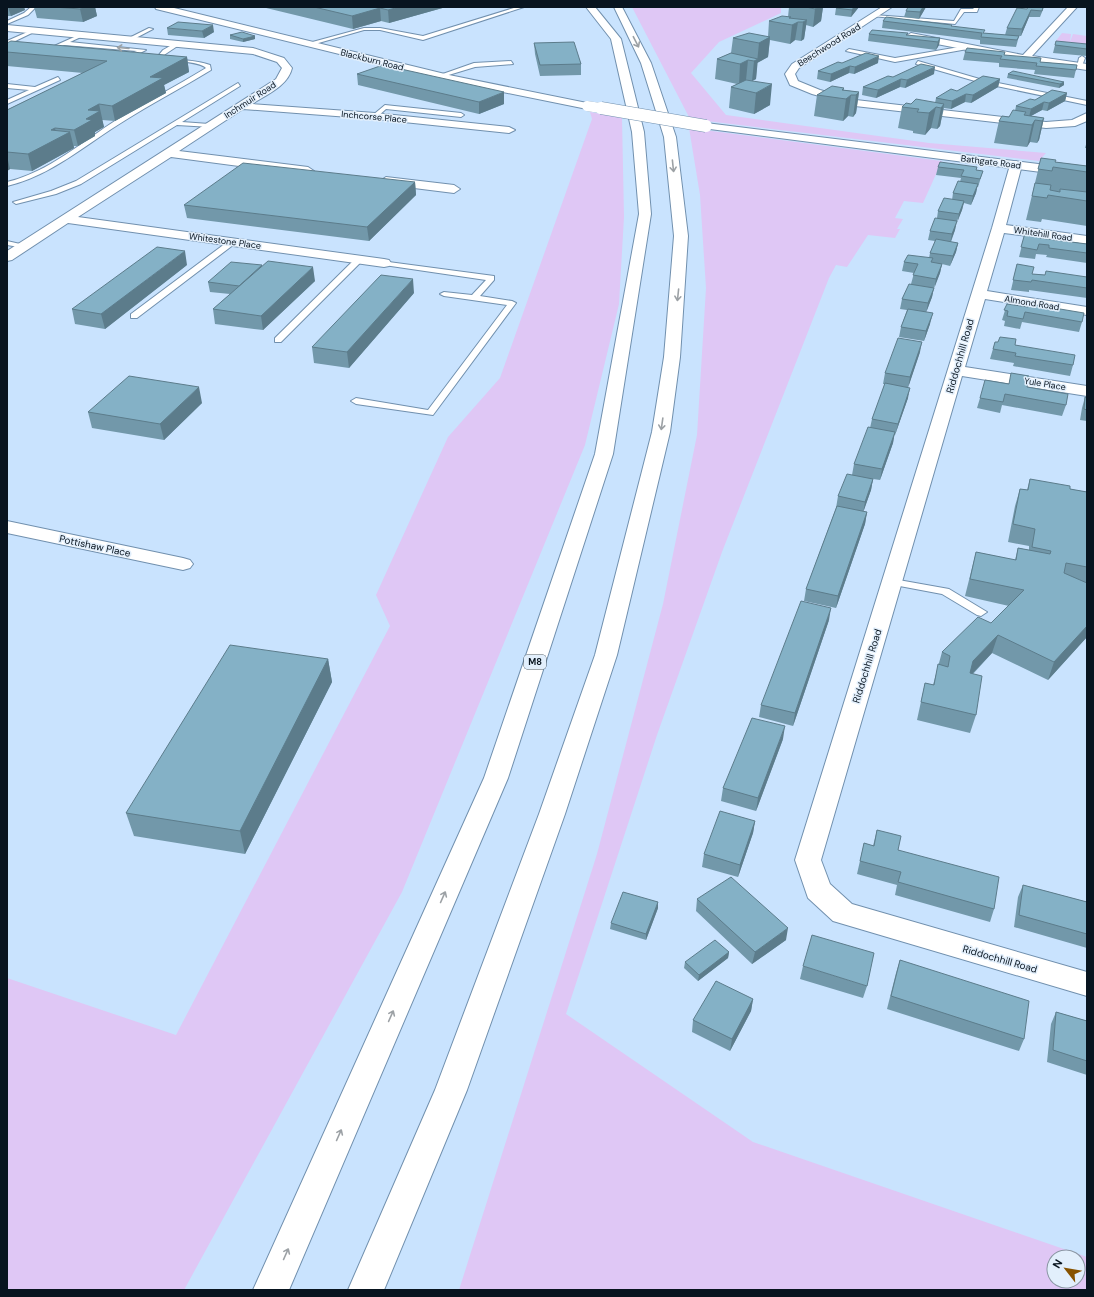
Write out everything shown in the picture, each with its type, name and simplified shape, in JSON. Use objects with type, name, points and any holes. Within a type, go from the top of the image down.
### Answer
[{"type":"main road","name":"Blackburn Road","points":[[159,7],[440,76],[587,106],[706,126]]},
{"type":"main road","name":"M8","points":[[271,1290],[496,778],[604,454],[645,214],[638,132],[616,39],[590,7]]},
{"type":"main road","points":[[366,1290],[451,1090],[552,814],[606,655],[661,432],[672,356],[680,281],[681,236],[670,137],[646,63],[618,7]]},
{"type":"main road","name":"Beechwood Road","points":[[888,7],[795,66],[790,74],[794,83],[816,92],[855,103],[1046,125],[1075,124],[1087,116]]},
{"type":"main road","points":[[1025,58],[1073,7]]},
{"type":"main road","name":"Inchmuir Road","points":[[7,28],[253,51],[277,57],[285,63],[287,69],[286,75],[169,153],[7,257]]},
{"type":"main road","points":[[852,30],[867,31]]},
{"type":"main road","points":[[904,35],[1025,58],[1083,64]]},
{"type":"main road","name":"Inchcorse Place","points":[[239,106],[375,116],[509,130]]},
{"type":"main road","name":"Bathgate Road","points":[[706,126],[1087,174]]},
{"type":"main road","points":[[169,153],[320,172]]},
{"type":"main road","name":"Riddochhill Road","points":[[1016,165],[999,228],[808,860],[818,890],[843,913],[1087,984]]},
{"type":"main road","points":[[375,179],[454,189]]},
{"type":"main road","name":"Whitestone Place","points":[[67,219],[384,263]]},
{"type":"main road","name":"Whitehill Road","points":[[999,228],[1087,240]]},
{"type":"main road","name":"Almond Road","points":[[978,294],[1087,311]]},
{"type":"main road","name":"Yule Place","points":[[956,370],[1087,391]]},
{"type":"main road","name":"Pottishaw Place","points":[[7,527],[183,564]]},
{"type":"lane","points":[[7,23],[26,14],[34,7]]},
{"type":"lane","points":[[874,16],[955,23],[963,10],[975,11],[977,7]]},
{"type":"lane","points":[[308,44],[364,29],[380,29],[423,38],[522,8]]},
{"type":"lane","points":[[130,39],[151,29]]},
{"type":"lane","points":[[7,43],[34,31]]},
{"type":"lane","points":[[61,52],[46,51],[81,35]]},
{"type":"lane","points":[[62,43],[143,50],[128,58],[113,56]]},
{"type":"lane","points":[[7,184],[26,178],[46,168],[121,120],[209,69],[208,66],[203,63],[175,60],[160,56],[164,51],[179,43]]},
{"type":"lane","points":[[848,51],[895,60],[971,47]]},
{"type":"lane","points":[[440,76],[474,66],[511,63]]},
{"type":"lane","points":[[918,63],[982,81],[1087,103]]},
{"type":"lane","points":[[7,102],[58,79]]},
{"type":"lane","points":[[16,202],[62,191],[88,177],[238,85]]},
{"type":"lane","points":[[7,86],[36,89]]},
{"type":"lane","points":[[375,116],[385,108],[461,115]]},
{"type":"lane","points":[[176,123],[209,126]]},
{"type":"lane","points":[[134,316],[232,242]]},
{"type":"lane","points":[[7,243],[25,246]]},
{"type":"lane","points":[[278,340],[360,259]]},
{"type":"lane","points":[[384,263],[491,278],[474,298]]},
{"type":"lane","points":[[356,400],[430,413],[512,303],[444,294]]},
{"type":"lane","points":[[893,582],[945,591],[981,612]]},
{"type":"shaded area","points":[[632,7],[781,7],[781,13],[719,42],[691,73],[726,115],[929,143],[1046,153],[1039,161],[690,119]]},
{"type":"shaded area","points":[[1062,33],[1071,34],[1070,42],[1073,34],[1087,36],[1087,45],[1055,42]]},
{"type":"shaded area","points":[[590,112],[622,118],[624,217],[619,304],[585,445],[402,892],[184,1290],[7,1290],[7,978],[176,1035],[390,626],[376,595],[448,437],[500,378],[592,119]]},
{"type":"shaded area","points":[[689,128],[942,161],[923,203],[904,201],[895,218],[903,219],[897,229],[900,229],[895,238],[868,235],[847,267],[836,265],[829,278],[722,552],[657,735],[566,1014],[753,1142],[1064,1249],[1046,1249],[1046,1289],[1086,1289],[1087,1257],[1087,1290],[459,1290],[597,854],[663,604],[697,435],[706,288],[700,195]]},
{"type":"building","points":[[54,7],[84,7],[80,9]]},
{"type":"building","points":[[314,7],[399,7],[388,10],[380,8],[352,16]]},
{"type":"building","points":[[806,7],[818,7],[815,9]]},
{"type":"building","points":[[854,7],[852,10],[836,8]]},
{"type":"building","points":[[908,7],[923,7],[920,12],[906,11]]},
{"type":"building","points":[[1028,7],[1043,7],[1042,11],[1031,10],[1022,29],[1007,28],[1017,8],[1027,9]]},
{"type":"building","points":[[782,16],[807,20],[792,25],[769,21]]},
{"type":"building","points":[[886,17],[985,30],[983,33],[1019,36],[1017,40],[981,37],[982,33],[883,21]]},
{"type":"building","points":[[178,22],[213,25],[202,31],[167,28]]},
{"type":"building","points":[[872,30],[908,33],[906,35],[940,38],[938,42],[869,34]]},
{"type":"building","points":[[242,32],[255,36],[243,39],[230,35]]},
{"type":"building","points":[[749,33],[770,37],[759,43],[733,38]]},
{"type":"building","points":[[11,41],[187,57],[150,77],[163,78],[112,106],[99,104],[88,110],[100,111],[86,119],[92,120],[74,130],[55,128],[51,130],[70,132],[28,154],[7,152],[7,110],[107,61],[7,52],[7,43]]},
{"type":"building","points":[[1056,41],[1087,44],[1087,49],[1055,45]]},
{"type":"building","points":[[574,42],[581,64],[540,65],[534,43]]},
{"type":"building","points":[[967,48],[1005,52],[1004,55],[1041,58],[1040,62],[1077,65],[1076,70],[1036,66],[1037,63],[1000,59],[1002,56],[965,52]]},
{"type":"building","points":[[731,53],[758,59],[754,61],[748,60],[740,64],[717,59]]},
{"type":"building","points":[[866,53],[879,56],[855,67],[850,66],[831,74],[818,71],[838,62],[842,63]]},
{"type":"building","points":[[921,64],[935,67],[907,80],[901,79],[878,90],[863,87],[888,76],[893,77]]},
{"type":"building","points":[[383,65],[504,92],[479,102],[357,74]]},
{"type":"building","points":[[1013,71],[1064,82],[1060,84],[1008,74]]},
{"type":"building","points":[[983,76],[1000,79],[973,95],[966,94],[952,101],[936,98],[951,89],[957,91]]},
{"type":"building","points":[[746,80],[772,84],[756,93],[731,87]]},
{"type":"building","points":[[832,86],[844,88],[842,90],[859,92],[856,95],[851,95],[846,99],[817,95]]},
{"type":"building","points":[[1052,90],[1067,93],[1049,103],[1044,102],[1031,109],[1016,106],[1030,99],[1035,100]]},
{"type":"building","points":[[916,99],[944,104],[941,108],[936,107],[929,113],[917,112],[919,109],[902,107],[906,103],[911,104]]},
{"type":"building","points":[[1013,110],[1026,112],[1024,115],[1044,118],[1042,121],[1035,120],[1032,125],[999,121],[1002,116],[1009,117]]},
{"type":"building","points":[[1041,158],[1056,160],[1055,162],[1087,166],[1087,172],[1053,167],[1052,171],[1038,169]]},
{"type":"building","points":[[940,162],[977,167],[976,170],[983,171],[980,179],[961,176],[964,170],[938,167]]},
{"type":"building","points":[[243,163],[415,182],[367,227],[184,205]]},
{"type":"building","points":[[958,181],[978,184],[973,196],[953,193]]},
{"type":"building","points":[[1035,183],[1051,185],[1050,190],[1060,192],[1060,189],[1087,192],[1087,201],[1048,195],[1047,198],[1032,196]]},
{"type":"building","points":[[944,198],[964,201],[959,214],[938,211]]},
{"type":"building","points":[[935,218],[957,221],[952,234],[930,231]]},
{"type":"building","points":[[1025,233],[1041,235],[1040,238],[1087,244],[1087,253],[1049,248],[1049,245],[1039,244],[1037,250],[1021,247]]},
{"type":"building","points":[[936,239],[958,243],[953,256],[930,253]]},
{"type":"building","points":[[157,247],[185,251],[101,314],[72,309]]},
{"type":"building","points":[[908,255],[933,258],[931,262],[942,264],[936,279],[913,275],[918,264],[904,262]]},
{"type":"building","points":[[268,261],[313,267],[261,316],[213,309]]},
{"type":"building","points":[[231,262],[262,265],[239,286],[208,282]]},
{"type":"building","points":[[1017,264],[1034,267],[1032,274],[1045,275],[1046,271],[1087,277],[1087,288],[1032,280],[1031,282],[1013,280]]},
{"type":"building","points":[[381,275],[413,279],[347,352],[312,347]]},
{"type":"building","points":[[909,284],[934,288],[928,303],[902,299]]},
{"type":"building","points":[[1007,304],[1028,307],[1030,304],[1084,313],[1082,322],[1025,312],[1023,319],[1007,316],[1008,311],[1004,310]]},
{"type":"building","points":[[908,309],[933,313],[926,331],[901,327]]},
{"type":"building","points":[[1000,337],[1016,339],[1015,345],[1075,355],[1073,365],[1015,356],[1016,353],[993,349],[995,342],[998,342]]},
{"type":"building","points":[[898,338],[922,342],[910,377],[885,373]]},
{"type":"building","points":[[1011,373],[1029,376],[1027,387],[1068,394],[1066,405],[1005,394],[1003,402],[980,398],[985,380],[1009,384]]},
{"type":"building","points":[[129,376],[199,387],[160,424],[88,412]]},
{"type":"building","points":[[885,383],[910,388],[898,424],[872,419]]},
{"type":"building","points":[[1085,397],[1087,398],[1087,410],[1084,409]]},
{"type":"building","points":[[868,427],[895,432],[882,469],[854,464]]},
{"type":"building","points":[[847,474],[873,479],[865,502],[838,496]]},
{"type":"building","points":[[1030,479],[1070,486],[1070,489],[1087,492],[1087,567],[1066,563],[1064,573],[1087,583],[1087,626],[1054,662],[998,635],[973,661],[970,673],[982,676],[976,715],[921,702],[925,683],[934,685],[938,664],[948,667],[950,656],[942,652],[978,617],[991,623],[1024,590],[970,579],[976,552],[1016,560],[1018,548],[1050,554],[1051,551],[1032,547],[1035,529],[1013,524],[1020,489],[1028,490]]},
{"type":"building","points":[[837,506],[867,512],[838,596],[806,589]]},
{"type":"building","points":[[801,601],[831,608],[795,713],[761,705]]},
{"type":"building","points":[[230,645],[328,659],[240,831],[126,813]]},
{"type":"building","points":[[752,718],[785,726],[758,798],[723,788]]},
{"type":"building","points":[[720,811],[755,821],[740,865],[704,854]]},
{"type":"building","points":[[877,830],[901,836],[898,850],[999,877],[994,909],[898,882],[901,872],[860,861],[864,843],[874,846]]},
{"type":"building","points":[[731,877],[788,928],[755,952],[697,899]]},
{"type":"building","points":[[1023,885],[1087,902],[1087,934],[1019,915]]},
{"type":"building","points":[[623,892],[658,902],[646,934],[611,923]]},
{"type":"building","points":[[812,935],[874,953],[867,986],[803,966]]},
{"type":"building","points":[[715,940],[729,952],[699,975],[685,962]]},
{"type":"building","points":[[900,960],[1029,1001],[1024,1039],[891,996]]},
{"type":"building","points":[[716,981],[753,999],[732,1039],[693,1020]]},
{"type":"building","points":[[1056,1012],[1087,1021],[1087,1061],[1053,1050]]}]
